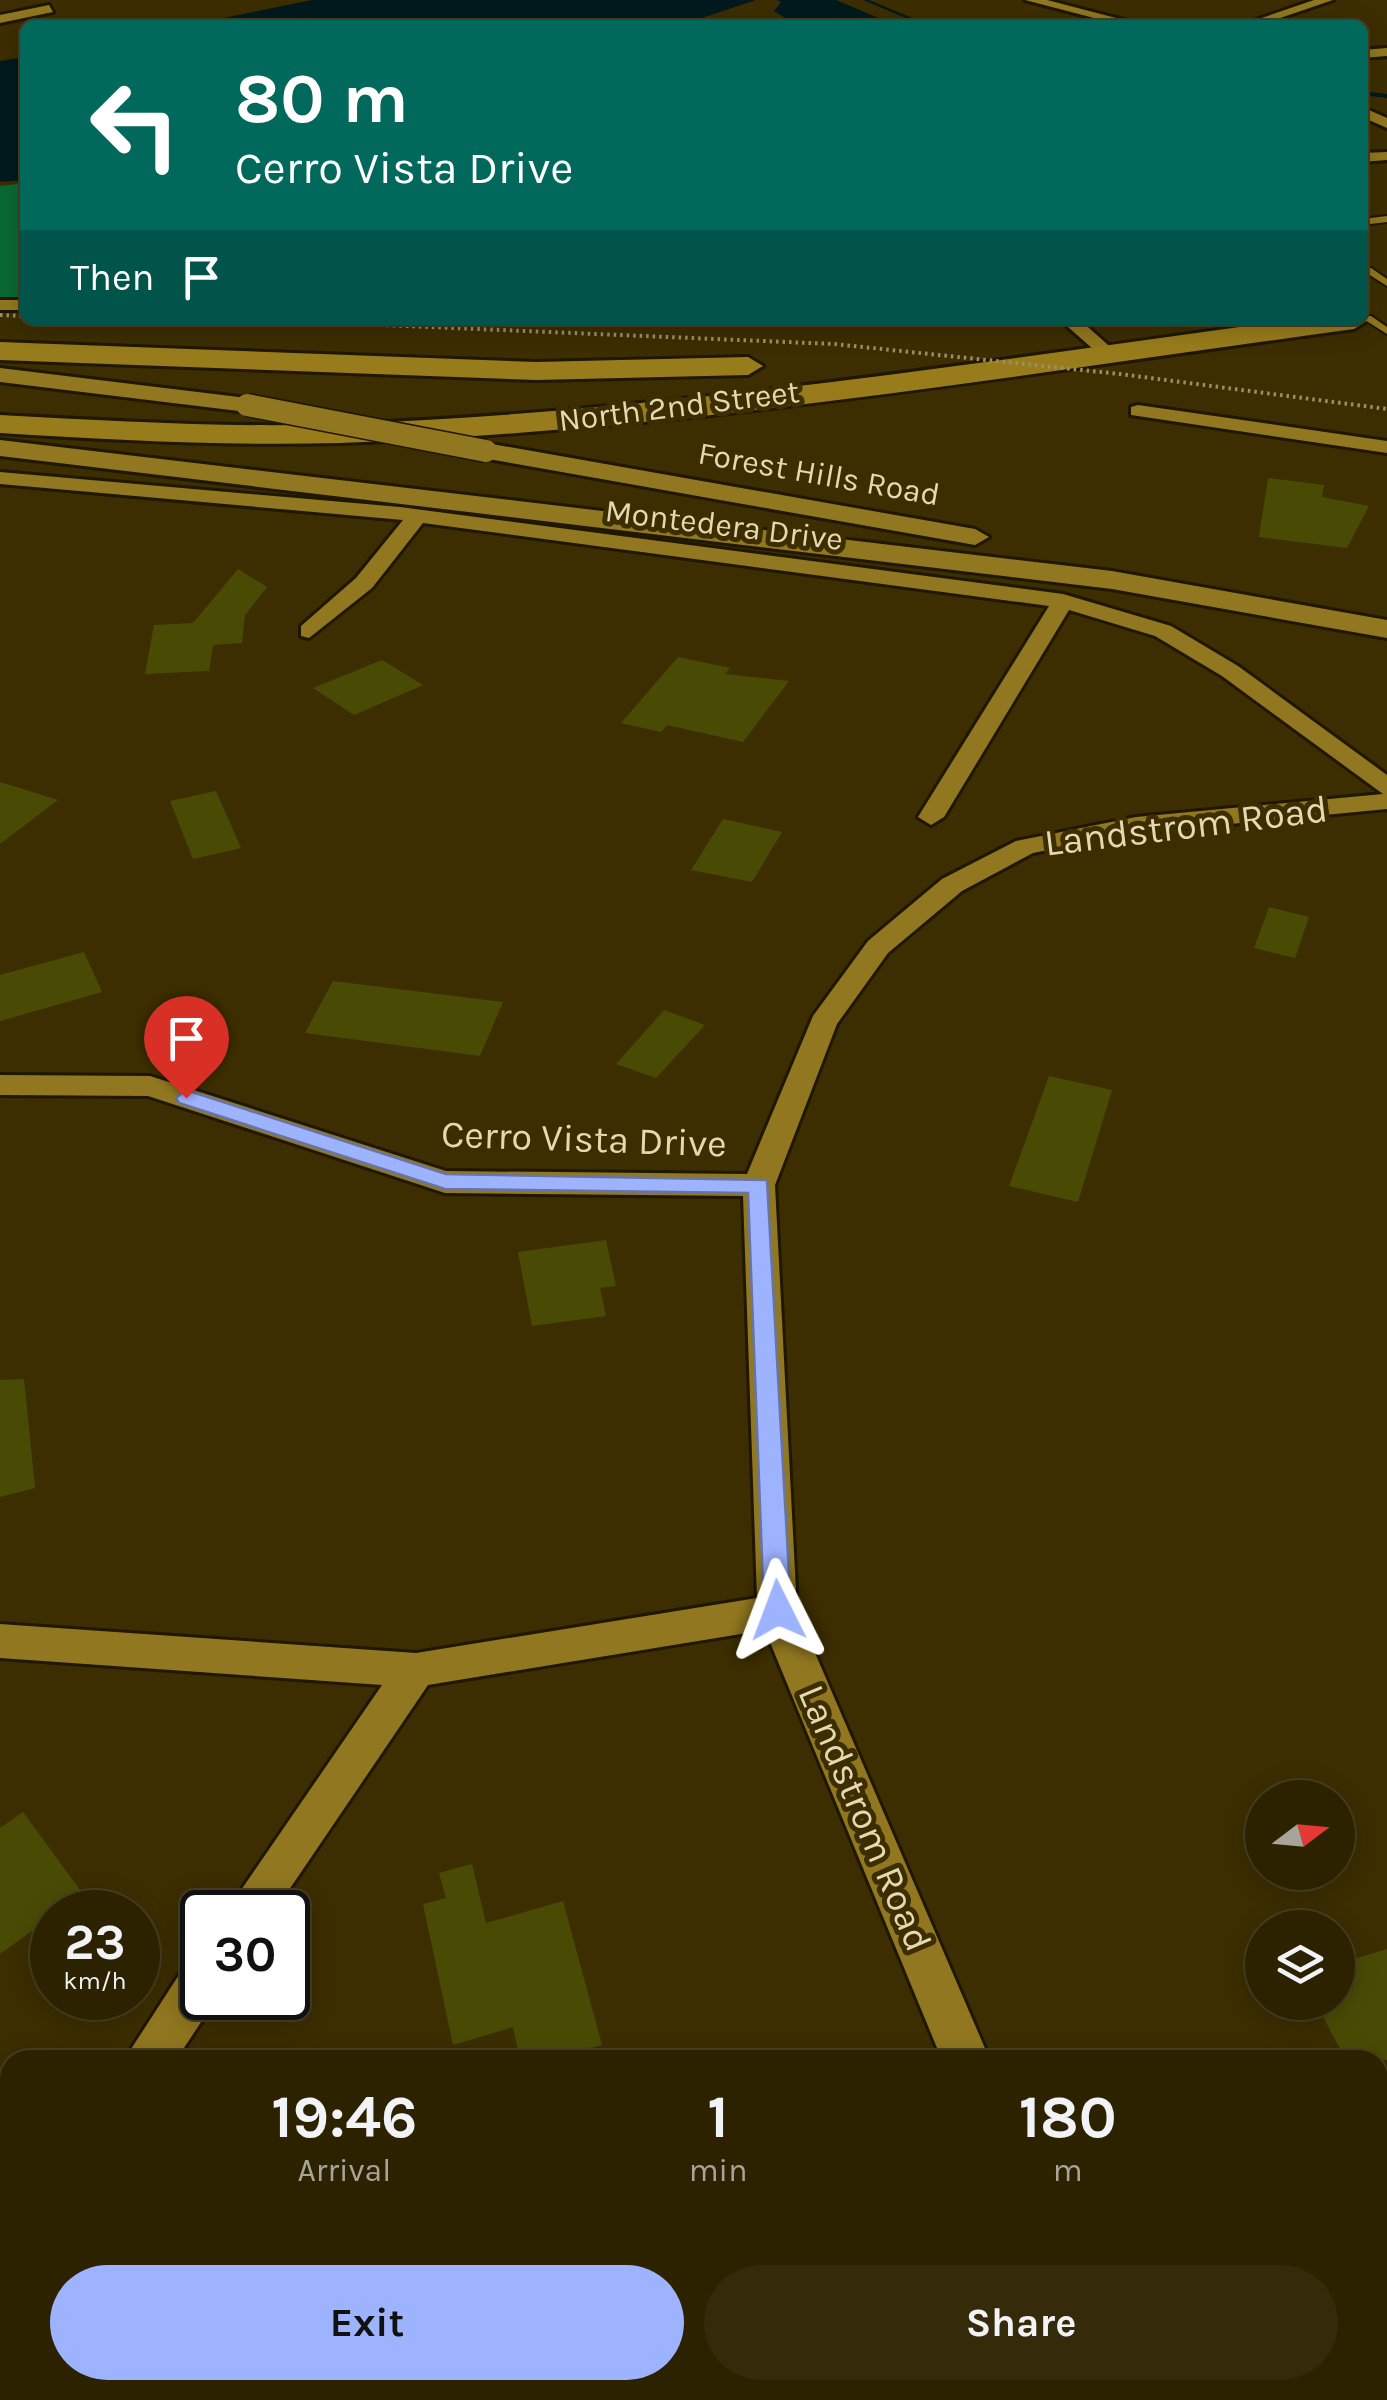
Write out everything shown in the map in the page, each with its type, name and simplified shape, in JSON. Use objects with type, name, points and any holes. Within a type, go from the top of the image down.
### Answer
[{"type":"main road","name":"North 2nd Street","points":[[1370,317],[1387,296]]},
{"type":"main road","name":"North 2nd Street","points":[[0,424],[276,436],[482,429],[1160,325]]},
{"type":"main road","name":"North 2nd Street","points":[[941,348],[1245,325]]},
{"type":"main road","name":"North 2nd Street","points":[[0,351],[536,371],[775,365]]},
{"type":"street","points":[[1031,0],[1116,20]]},
{"type":"street","points":[[1263,20],[1327,0]]},
{"type":"street","points":[[0,19],[49,9]]},
{"type":"street","name":"Forest Hills Road","points":[[0,375],[247,406],[1198,578],[1387,626]]},
{"type":"street","points":[[1138,411],[1387,447]]},
{"type":"street","name":"Forest Hills Road","points":[[0,448],[1112,580],[1387,626]]},
{"type":"street","name":"Montedera Drive","points":[[0,478],[96,483],[416,517],[1063,601],[1163,630],[1326,738],[1387,788]]},
{"type":"street","points":[[309,631],[364,583],[416,517]]},
{"type":"street","points":[[931,817],[1063,601]]},
{"type":"street","name":"Landstrom Road","points":[[962,2050],[778,1610],[759,1185],[823,1023],[878,947],[952,884],[1025,847],[1118,828],[1387,802]]},
{"type":"street","name":"Cerro Vista Drive","points":[[0,1086],[150,1086],[445,1182],[759,1185]]},
{"type":"street","points":[[0,1641],[416,1670],[778,1610]]},
{"type":"street","points":[[263,1890],[416,1670]]},
{"type":"street","points":[[155,2050],[180,2013]]},
{"type":"green space","points":[[20,184],[20,298],[0,297],[0,186]]},
{"type":"water","points":[[312,0],[756,0],[696,20],[214,20]]},
{"type":"water","points":[[776,0],[836,0],[883,20],[788,20],[774,11],[781,2]]},
{"type":"water","points":[[20,58],[20,180],[0,182],[0,61]]},
{"type":"building","points":[[1268,478],[1324,485],[1322,497],[1369,506],[1347,548],[1259,537]]},
{"type":"building","points":[[238,569],[267,587],[245,615],[242,643],[213,645],[209,671],[145,674],[154,625],[193,623]]},
{"type":"building","points":[[678,657],[730,668],[725,674],[789,681],[743,742],[667,725],[661,732],[621,723]]},
{"type":"building","points":[[382,660],[423,685],[354,715],[313,688]]},
{"type":"building","points":[[0,782],[58,800],[0,844]]},
{"type":"building","points":[[216,791],[241,848],[193,859],[170,801]]},
{"type":"building","points":[[723,819],[782,832],[752,882],[691,870]]},
{"type":"building","points":[[1269,907],[1309,917],[1295,958],[1254,948]]},
{"type":"building","points":[[84,952],[102,992],[0,1021],[0,975]]},
{"type":"building","points":[[333,981],[503,1002],[480,1056],[305,1033]]},
{"type":"building","points":[[664,1010],[705,1025],[656,1078],[616,1064]]},
{"type":"building","points":[[1049,1076],[1112,1090],[1078,1202],[1009,1186]]},
{"type":"building","points":[[606,1240],[616,1286],[600,1288],[606,1316],[532,1326],[518,1252]]},
{"type":"building","points":[[24,1379],[35,1488],[0,1497],[0,1380]]},
{"type":"building","points":[[23,1812],[80,1890],[30,1890],[30,1932],[0,1954],[0,1828]]},
{"type":"building","points":[[472,1864],[486,1923],[563,1901],[602,2045],[585,2050],[518,2050],[513,2027],[453,2045],[423,1904],[446,1898],[439,1873]]},
{"type":"building","points":[[1387,1949],[1387,2050],[1341,2050],[1325,2020],[1355,2020],[1355,1959]]},
{"type":"waterway","points":[[865,0],[915,20]]},
{"type":"waterway","points":[[1368,94],[1387,96]]},
{"type":"railway","points":[[0,315],[20,316]]},
{"type":"railway","points":[[382,325],[834,344],[1120,374],[1387,409]]},
{"type":"route","points":[[186,1098],[445,1182],[759,1185],[778,1610]]}]
